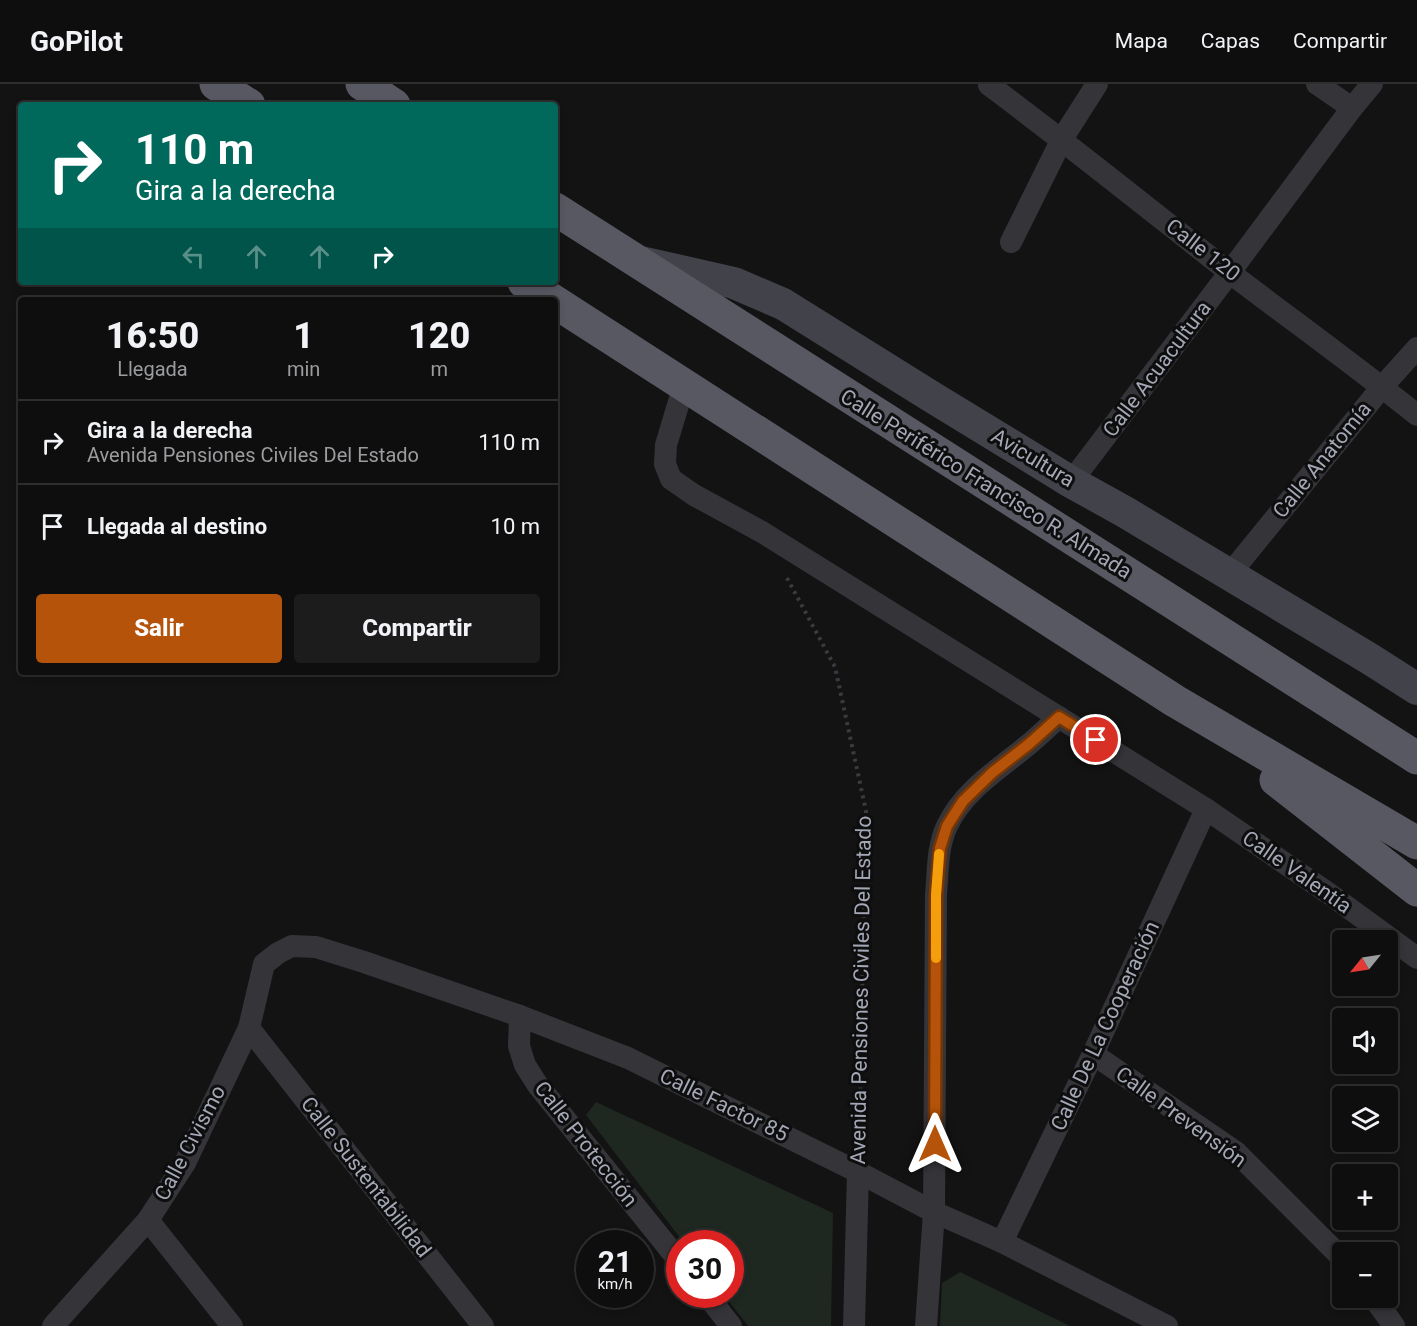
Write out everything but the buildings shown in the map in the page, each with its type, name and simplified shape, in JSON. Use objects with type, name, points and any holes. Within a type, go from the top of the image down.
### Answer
[{"type":"highway","points":[[216,84],[244,102]]},
{"type":"highway","points":[[362,84],[389,102]]},
{"type":"highway","name":"Calle Periférico Francisco R. Almada","points":[[558,211],[1417,758]]},
{"type":"highway","points":[[529,285],[548,297]]},
{"type":"highway","points":[[558,304],[1175,701],[1417,843]]},
{"type":"highway","points":[[1175,701],[1417,890]]},
{"type":"main road","name":"Avicultura","points":[[636,261],[734,283],[783,304],[1071,482],[1125,512],[1417,689]]},
{"type":"street","points":[[1011,242],[1062,139],[1096,84]]},
{"type":"street","points":[[1317,84],[1352,108]]},
{"type":"street","name":"Calle Acuacultura","points":[[1071,482],[1371,84]]},
{"type":"street","name":"Calle 120","points":[[989,85],[1062,139],[1230,272],[1417,415]]},
{"type":"street","name":"Calle Anatomía","points":[[1229,575],[1382,387],[1417,348]]},
{"type":"street","points":[[684,385],[666,446],[665,464],[671,479],[694,495],[762,532],[1206,809]]},
{"type":"street","points":[[927,1326],[934,1212],[936,895],[940,848],[947,826],[963,801],[993,772],[1059,717]]},
{"type":"street","name":"Calle Valentía","points":[[1206,809],[1331,895],[1417,958]]},
{"type":"street","name":"Calle De La Cooperación","points":[[1002,1242],[1093,1054],[1206,809]]},
{"type":"street","name":"Calle Factor 85","points":[[264,964],[278,952],[292,946],[316,947],[520,1016],[628,1058],[1167,1326]]},
{"type":"street","name":"Calle Civismo","points":[[54,1326],[148,1220],[185,1163],[249,1028],[264,964]]},
{"type":"street","name":"Calle Protección","points":[[520,1016],[519,1046],[525,1065],[544,1093],[666,1245]]},
{"type":"street","name":"Calle Sustentabilidad","points":[[249,1028],[483,1326]]},
{"type":"street","name":"Calle Prevensión","points":[[1093,1054],[1236,1152],[1332,1248]]},
{"type":"street","name":"Avenida Pensiones Civiles Del Estado","points":[[854,1326],[858,1172]]},
{"type":"street","points":[[148,1220],[232,1326]]},
{"type":"street","points":[[717,1308],[731,1326]]},
{"type":"street","points":[[1381,1308],[1394,1326]]},
{"type":"path","name":"Avenida Pensiones Civiles Del Estado","points":[[785,573],[835,667],[866,811],[858,1172]]},
{"type":"shaded area","points":[[596,1102],[833,1213],[831,1326],[748,1326],[734,1308],[744,1308],[744,1230],[674,1230],[586,1115]]},
{"type":"shaded area","points":[[960,1272],[1070,1326],[940,1326],[942,1283]]},
{"type":"slow traffic","points":[[936,958],[936,895],[939,854]]},
{"type":"route","points":[[935,1144],[936,895],[940,848],[947,826],[963,801],[993,772],[1059,717],[1096,740]]}]
